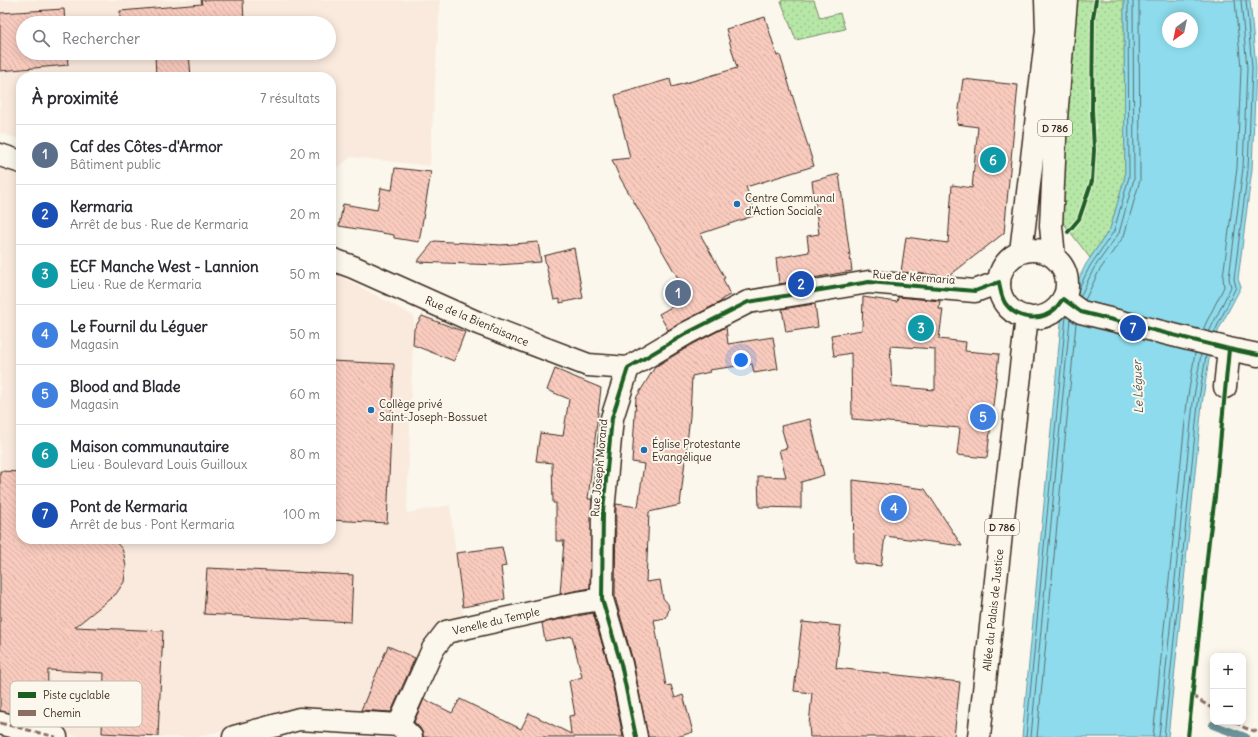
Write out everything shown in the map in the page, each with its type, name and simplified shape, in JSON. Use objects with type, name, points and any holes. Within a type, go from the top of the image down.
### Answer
[{"type":"street","name":"D 786","points":[[1021,252],[1047,31],[1046,0]]},
{"type":"street","name":"D 786","points":[[1054,257],[1051,226],[1056,118],[1066,0]]},
{"type":"street","points":[[0,155],[16,160]]},
{"type":"street","points":[[1032,250],[1044,252],[1054,257],[1063,269],[1067,284],[1063,299],[1055,309],[1046,315],[1037,318],[1021,316],[1012,310],[1005,302],[1000,292],[999,282],[1002,269],[1010,259],[1021,252],[1032,250]]},
{"type":"street","name":"Rue de la Bienfaisance","points":[[336,261],[478,323],[588,365],[628,368]]},
{"type":"street","name":"Rue de Kermaria","points":[[628,368],[687,333],[748,302],[869,282],[975,291],[999,282]]},
{"type":"street","points":[[1063,299],[1081,312],[1258,355]]},
{"type":"street","name":"Allée du Palais de Justice","points":[[979,737],[1027,317]]},
{"type":"street","points":[[1226,387],[1230,349]]},
{"type":"street","name":"Rue Joseph Morand","points":[[628,368],[612,418],[603,511],[602,599],[621,664],[636,737]]},
{"type":"street","name":"Venelle du Temple","points":[[405,731],[433,649],[446,632],[576,603],[602,599]]},
{"type":"street","points":[[234,737],[299,719],[405,731]]},
{"type":"street","points":[[0,723],[10,726]]},
{"type":"street","points":[[16,727],[56,737]]},
{"type":"shaded area","points":[[0,0],[440,0],[430,166],[351,157],[336,169],[336,72],[16,72],[16,138],[0,133]]},
{"type":"shaded area","name":"Collège privé Saint-Joseph-Bossuet","points":[[0,168],[16,173],[16,544],[336,544],[336,274],[414,316],[407,513],[450,505],[464,622],[398,716],[305,711],[197,737],[81,737],[43,727],[142,727],[142,681],[10,681],[10,716],[0,712]]},
{"type":"green space","points":[[814,0],[820,18],[840,13],[845,29],[796,40],[781,1]]},
{"type":"green space","points":[[1073,0],[1124,0],[1125,177],[1110,229],[1090,258],[1062,221],[1064,151]]},
{"type":"water","name":"Le Léguer","points":[[1124,0],[1250,0],[1256,68],[1252,169],[1238,279],[1241,287],[1219,329],[1209,359],[1202,404],[1168,737],[1022,737],[1062,313],[1086,264],[1110,229],[1125,177]]},
{"type":"building","points":[[201,0],[243,0],[244,16],[120,16],[120,11],[202,4]]},
{"type":"building","points":[[64,9],[64,16],[16,16],[16,60],[68,60],[68,65],[0,71],[0,13]]},
{"type":"building","points":[[765,17],[777,56],[780,55],[814,166],[746,187],[756,215],[700,234],[725,278],[723,279],[730,295],[722,299],[722,301],[668,330],[659,314],[689,297],[619,176],[612,160],[630,158],[615,95],[670,79],[672,87],[737,68],[726,29]]},
{"type":"building","points":[[155,60],[190,60],[191,72],[156,72]]},
{"type":"building","points":[[963,79],[1018,85],[1004,233],[949,276],[901,272],[906,237],[948,243],[952,185],[972,188],[978,127],[957,124]]},
{"type":"building","points":[[395,168],[431,172],[419,242],[394,238],[394,235],[339,226],[343,204],[377,210],[381,188],[392,190]]},
{"type":"building","points":[[839,174],[852,271],[779,284],[776,258],[809,252],[807,236],[819,234],[812,181]]},
{"type":"building","points":[[434,241],[501,245],[538,242],[541,262],[497,265],[417,262]]},
{"type":"building","points":[[574,248],[583,298],[560,303],[560,299],[554,300],[544,256]]},
{"type":"building","points":[[863,297],[897,302],[898,297],[940,301],[939,309],[943,309],[939,339],[966,342],[965,351],[999,354],[987,458],[957,455],[960,428],[852,419],[851,353],[834,356],[831,335],[862,330]],"holes":[[[890,346],[935,349],[935,390],[892,386]]]},
{"type":"building","points":[[815,304],[818,327],[786,332],[782,309]]},
{"type":"building","points":[[422,316],[465,332],[454,361],[413,345],[414,329]]},
{"type":"building","points":[[726,327],[728,344],[773,337],[778,369],[754,373],[752,364],[709,370],[710,372],[692,376],[690,416],[680,505],[649,512],[646,582],[660,580],[663,598],[668,604],[669,609],[666,618],[654,620],[666,686],[671,685],[675,698],[683,695],[693,732],[677,737],[648,737],[633,661],[615,597],[616,504],[638,507],[644,464],[632,462],[636,398],[655,367],[693,344]]},
{"type":"building","points":[[336,361],[394,364],[387,523],[336,520]]},
{"type":"building","points":[[555,369],[601,388],[588,499],[592,499],[590,588],[560,594],[564,541],[556,541],[556,503],[553,503],[552,463],[536,461],[540,433],[563,436],[569,399],[547,390]]},
{"type":"building","points":[[810,419],[824,475],[801,482],[801,508],[759,507],[758,476],[786,477],[779,450],[787,448],[781,426]]},
{"type":"building","points":[[0,471],[16,472],[16,544],[118,544],[122,549],[126,567],[124,582],[116,594],[75,627],[163,631],[158,736],[102,733],[102,727],[142,727],[142,681],[104,681],[104,673],[48,670],[48,681],[10,681],[10,713],[0,711]]},
{"type":"building","points":[[853,480],[925,489],[962,546],[885,536],[881,566],[854,563]]},
{"type":"building","points":[[502,547],[506,566],[501,567],[505,599],[463,607],[456,553]]},
{"type":"building","points":[[207,568],[353,575],[351,622],[204,614]]},
{"type":"building","points":[[593,613],[609,667],[623,737],[423,737],[423,733],[420,728],[414,722],[424,699],[452,713],[460,699],[521,729],[529,713],[571,734],[569,716],[575,715],[569,681],[582,677],[572,636],[545,641],[542,623]]},
{"type":"building","points":[[802,622],[841,626],[836,668],[960,682],[954,737],[810,737],[809,725],[812,693],[794,691]]},
{"type":"building","points":[[388,646],[415,658],[391,712],[361,710]]},
{"type":"waterway","points":[[1213,725],[1245,737]]},
{"type":"marked path","points":[[1193,696],[1210,707]]},
{"type":"marked path","points":[[0,723],[10,726]]},
{"type":"marked path","points":[[1240,725],[1258,732]]},
{"type":"marked path","points":[[16,727],[56,737]]},
{"type":"cycle path","points":[[1068,232],[1079,219],[1092,181],[1094,150],[1092,109],[1093,18],[1096,0]]},
{"type":"cycle path","points":[[636,737],[621,664],[602,599],[603,511],[612,418],[628,368],[687,333],[748,302],[869,282],[975,291],[999,282],[1005,303],[1015,313],[1022,316],[1042,316],[1055,309],[1063,299],[1081,312],[1258,355]]},
{"type":"cycle path","points":[[1188,737],[1215,497],[1229,349]]},
{"type":"place","name":"Maison communautaire","points":[[993,160]]},
{"type":"place","name":"Centre Communal d'Action Sociale","points":[[737,204]]},
{"type":"place","name":"Kermaria","points":[[801,284]]},
{"type":"place","name":"Caf des Côtes-d'Armor","points":[[678,293]]},
{"type":"place","name":"ECF Manche West - Lannion","points":[[921,328]]},
{"type":"place","name":"Pont de Kermaria","points":[[1133,328]]},
{"type":"place","name":"Collège privé Saint-Joseph-Bossuet","points":[[371,410]]},
{"type":"place","name":"Blood and Blade","points":[[983,417]]},
{"type":"place","name":"Église Protestante Evangélique","points":[[644,450]]},
{"type":"place","name":"Le Fournil du Léguer","points":[[894,508]]}]
